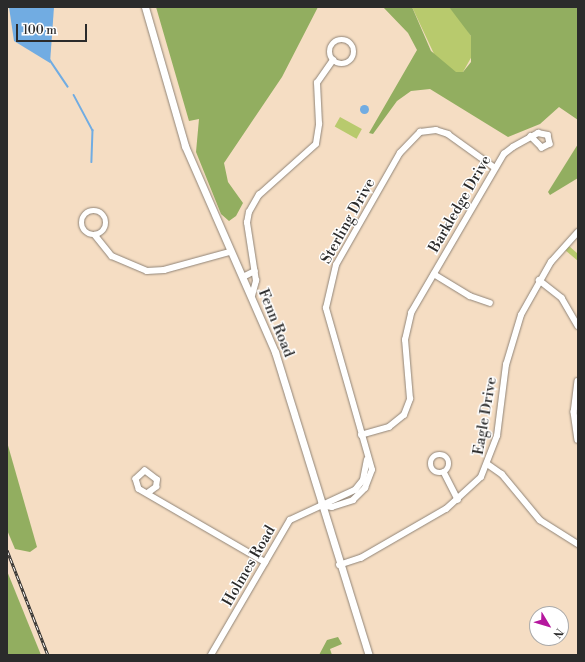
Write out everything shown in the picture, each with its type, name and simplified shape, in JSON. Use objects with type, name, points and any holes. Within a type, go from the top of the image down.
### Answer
[{"type":"street","name":"Fenn Road","points":[[145,7],[185,146],[230,252],[252,296],[279,366],[339,565],[369,655]]},
{"type":"street","points":[[252,296],[256,287],[255,271],[247,223],[249,212],[259,195],[316,144],[319,124],[317,83],[333,60],[332,45],[343,40],[350,44],[354,53],[351,59],[344,64],[333,60]]},
{"type":"street","name":"Sterling Drive","points":[[321,505],[358,487],[367,460],[326,308],[336,265],[400,153],[420,132],[436,130],[448,134],[494,167]]},
{"type":"street","name":"Barkledge Drive","points":[[361,435],[389,427],[408,408],[406,326],[494,167],[513,147],[531,137]]},
{"type":"street","points":[[95,235],[104,229],[106,222],[100,213],[92,211],[82,223],[84,230],[95,235],[112,256],[147,271],[164,270],[230,252]]},
{"type":"street","name":"Eagle Drive","points":[[339,565],[377,549],[458,500],[489,465],[497,436],[510,349],[521,314],[539,280],[578,232]]},
{"type":"street","points":[[243,277],[255,271]]},
{"type":"street","name":"Barkledge Drive","points":[[434,274],[470,296],[490,303]]},
{"type":"street","points":[[539,280],[562,298],[578,326]]},
{"type":"street","points":[[578,381],[574,412],[578,440]]},
{"type":"street","points":[[489,465],[502,474],[540,520],[578,544]]},
{"type":"street","points":[[444,472],[458,500]]},
{"type":"street","points":[[149,492],[264,562]]},
{"type":"street","name":"Holmes Road","points":[[212,655],[264,562],[290,520],[321,505]]},
{"type":"green space","points":[[156,7],[318,7],[282,77],[224,163],[228,182],[243,203],[236,216],[229,221],[221,214],[196,152],[199,119],[189,121]]},
{"type":"green space","points":[[383,7],[412,7],[431,51],[456,72],[463,72],[471,62],[471,36],[449,7],[578,7],[578,120],[559,107],[540,124],[508,137],[430,89],[411,91],[397,101],[373,134],[369,133],[417,50],[408,33]]},
{"type":"green space","points":[[412,7],[449,7],[461,20],[471,36],[472,56],[463,72],[456,73],[435,56]]},
{"type":"green space","points":[[340,117],[362,129],[357,139],[335,127]]},
{"type":"green space","points":[[578,144],[578,178],[550,195],[548,192]]},
{"type":"green space","points":[[569,246],[578,254],[578,261],[565,250]]},
{"type":"green space","points":[[7,442],[37,547],[30,552],[15,549],[7,530]]},
{"type":"green space","points":[[7,571],[41,655],[7,655]]},
{"type":"green space","points":[[338,637],[342,644],[330,649],[332,655],[319,655],[327,640]]},
{"type":"water","points":[[9,7],[54,7],[50,63],[14,41]]},
{"type":"water","points":[[364,104],[369,109],[364,114],[359,109]]},
{"type":"waterway","points":[[50,60],[68,87]]},
{"type":"waterway","points":[[74,95],[93,130],[92,162]]},
{"type":"railway","points":[[7,550],[48,655]]}]
